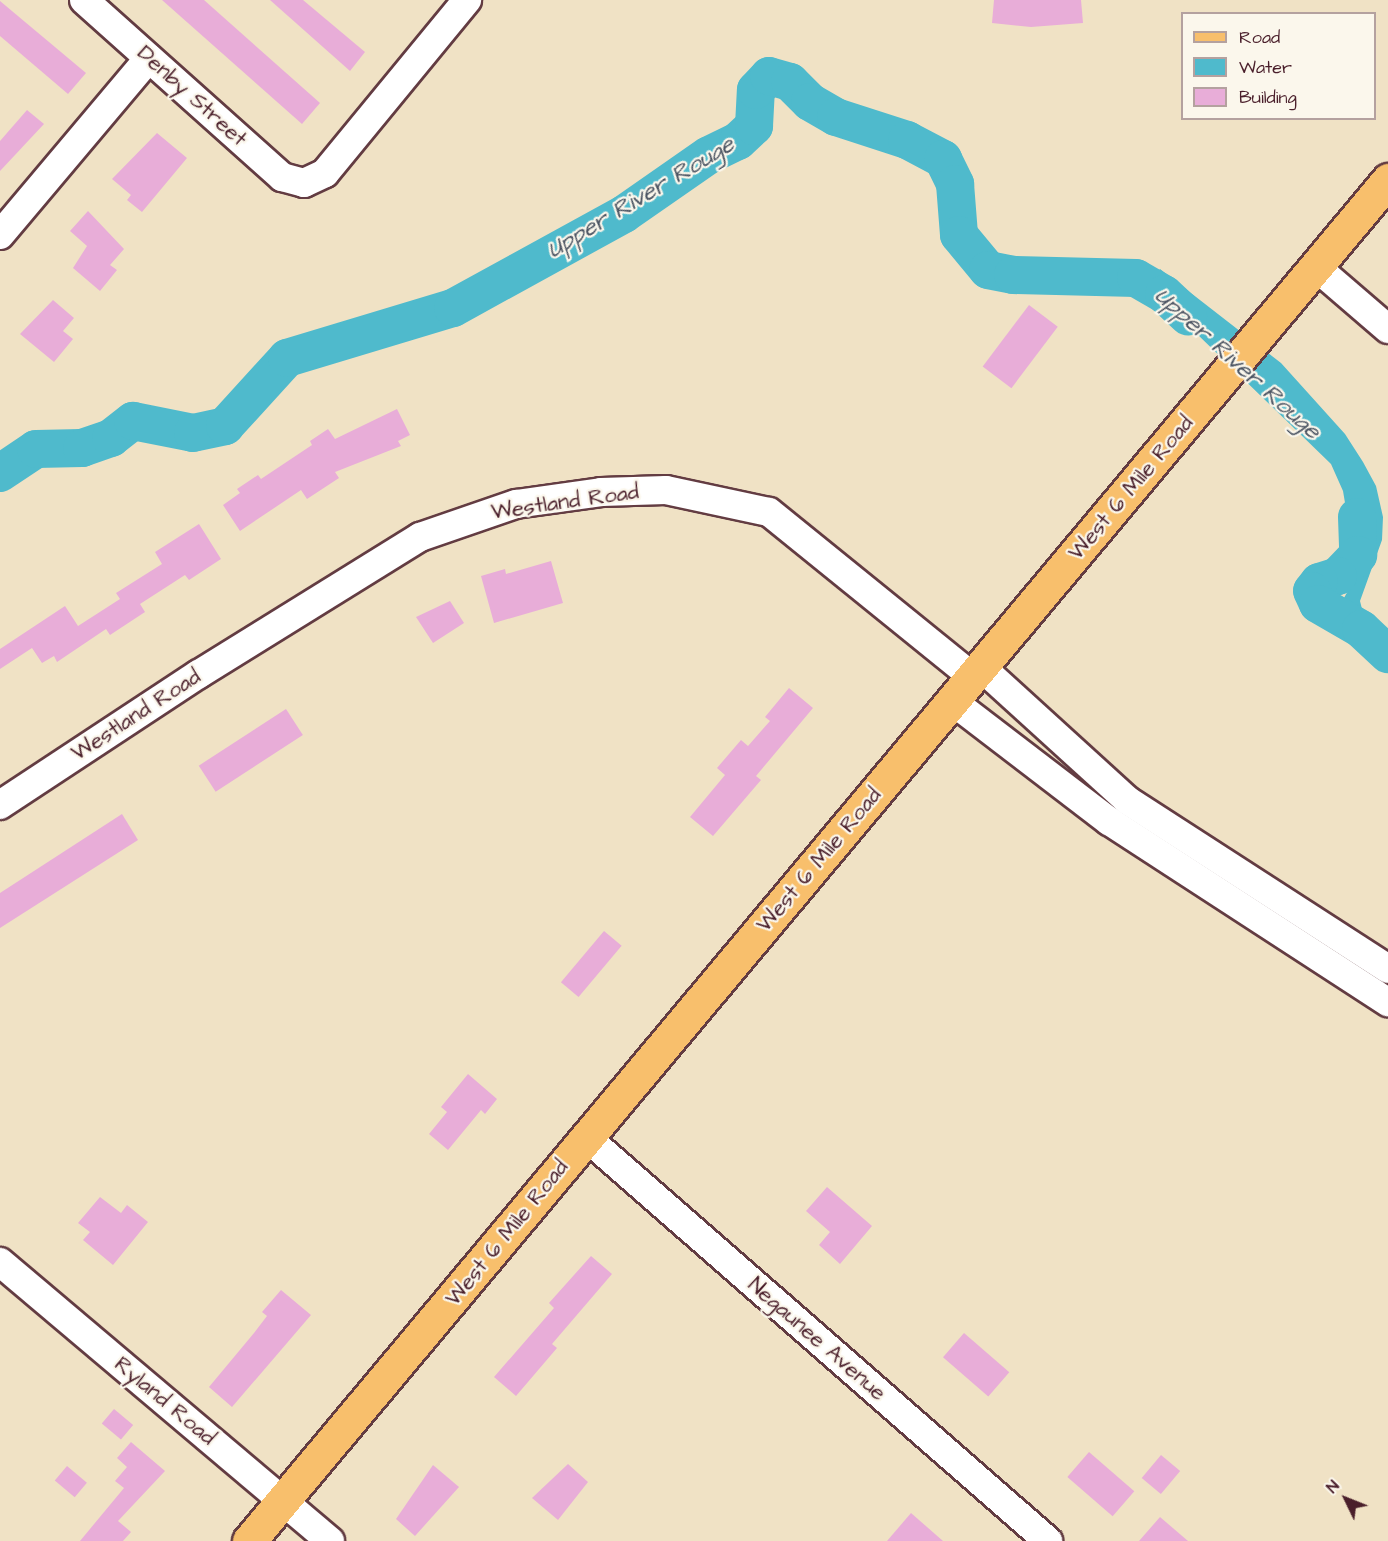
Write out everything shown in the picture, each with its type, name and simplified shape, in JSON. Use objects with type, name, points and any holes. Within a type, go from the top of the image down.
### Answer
[{"type":"main road","name":"West 6 Mile Road","points":[[249,1541],[1388,180]]},
{"type":"street","name":"Denby Street","points":[[84,0],[282,177],[304,183],[325,173],[467,0]]},
{"type":"street","points":[[0,236],[149,58]]},
{"type":"street","points":[[1316,267],[1388,329]]},
{"type":"street","name":"Westland Road","points":[[0,805],[238,649],[420,537],[516,504],[601,492],[666,490],[769,512],[969,681]]},
{"type":"street","points":[[969,681],[1127,800],[1388,969]]},
{"type":"street","points":[[969,681],[1109,821],[1388,1002]]},
{"type":"street","points":[[1109,821],[1127,800]]},
{"type":"street","name":"Negaunee Avenue","points":[[586,1137],[1048,1541]]},
{"type":"street","name":"Ryland Road","points":[[0,1262],[330,1541]]},
{"type":"water","points":[[1160,269],[1281,363],[1345,434],[1363,462],[1376,486],[1383,517],[1382,540],[1360,601],[1364,617],[1388,637],[1388,668],[1354,637],[1339,629],[1340,605],[1353,582],[1352,544],[1343,491],[1331,464],[1196,333],[1144,291]]},
{"type":"building","points":[[162,0],[204,0],[320,103],[302,124]]},
{"type":"building","points":[[270,0],[303,0],[365,52],[350,71]]},
{"type":"building","points":[[994,0],[1081,0],[1083,23],[1031,27],[992,23]]},
{"type":"building","points":[[0,1],[86,73],[68,94],[0,36]]},
{"type":"building","points":[[27,110],[44,124],[0,171],[0,141]]},
{"type":"building","points":[[157,133],[187,158],[142,212],[127,200],[131,195],[112,179]]},
{"type":"building","points":[[88,211],[124,249],[110,265],[117,270],[100,291],[73,268],[87,246],[70,231]]},
{"type":"building","points":[[53,300],[74,318],[63,331],[73,339],[54,362],[20,334]]},
{"type":"building","points":[[1029,305],[1058,327],[1011,388],[983,366]]},
{"type":"building","points":[[397,409],[410,435],[398,441],[401,446],[335,472],[339,478],[307,499],[301,490],[240,531],[223,505],[240,493],[237,489],[258,475],[261,479],[312,445],[310,441],[328,429],[335,439]]},
{"type":"building","points":[[199,524],[221,559],[189,580],[185,575],[140,604],[145,612],[110,635],[106,629],[57,662],[54,656],[42,663],[32,648],[0,669],[0,649],[65,606],[78,626],[120,599],[116,593],[162,564],[155,552]]},
{"type":"building","points":[[551,561],[563,603],[494,623],[481,576],[505,569],[506,574]]},
{"type":"building","points":[[450,601],[464,623],[433,643],[416,617]]},
{"type":"building","points":[[789,688],[813,708],[756,776],[761,780],[713,836],[690,817],[725,775],[717,768],[741,740],[748,746],[770,721],[765,717]]},
{"type":"building","points":[[286,709],[303,735],[216,792],[199,766]]},
{"type":"building","points":[[122,814],[138,840],[0,928],[0,893]]},
{"type":"building","points":[[604,931],[622,946],[579,997],[561,982]]},
{"type":"building","points":[[468,1074],[497,1099],[485,1114],[481,1110],[448,1150],[429,1134],[447,1112],[441,1107]]},
{"type":"building","points":[[827,1187],[872,1226],[840,1264],[819,1245],[830,1232],[806,1211]]},
{"type":"building","points":[[100,1197],[121,1213],[127,1205],[148,1222],[113,1265],[83,1240],[90,1232],[78,1223]]},
{"type":"building","points":[[591,1256],[612,1274],[552,1344],[557,1348],[516,1396],[494,1377],[554,1308],[549,1303]]},
{"type":"building","points":[[281,1290],[311,1315],[232,1407],[209,1387],[267,1316],[262,1312]]},
{"type":"building","points":[[964,1333],[1009,1372],[988,1397],[943,1357]]},
{"type":"building","points":[[114,1409],[133,1425],[121,1440],[102,1424]]},
{"type":"building","points":[[131,1442],[165,1471],[118,1521],[131,1532],[123,1541],[80,1541],[124,1488],[115,1481],[127,1467],[117,1458]]},
{"type":"building","points":[[1089,1452],[1134,1491],[1113,1516],[1067,1477]]},
{"type":"building","points":[[1161,1455],[1180,1471],[1161,1494],[1142,1478]]},
{"type":"building","points":[[568,1464],[588,1482],[558,1520],[532,1498]]},
{"type":"building","points":[[433,1465],[459,1487],[415,1536],[396,1519]]},
{"type":"building","points":[[67,1466],[87,1483],[75,1497],[55,1481]]},
{"type":"building","points":[[911,1513],[943,1541],[887,1541]]},
{"type":"building","points":[[1160,1517],[1188,1541],[1139,1541]]},
{"type":"waterway","name":"Upper River Rouge","points":[[0,473],[36,449],[82,448],[111,438],[133,421],[193,433],[225,426],[287,358],[453,308],[624,214],[709,155],[738,141],[754,126],[756,90],[769,76],[790,82],[810,102],[836,117],[907,140],[943,159],[955,184],[959,235],[988,270],[1013,275],[1136,278],[1164,294],[1188,316]]},
{"type":"waterway","name":"Upper River Rouge","points":[[1357,517],[1358,555],[1338,576],[1319,582],[1312,591],[1318,604],[1361,629],[1388,654]]}]
